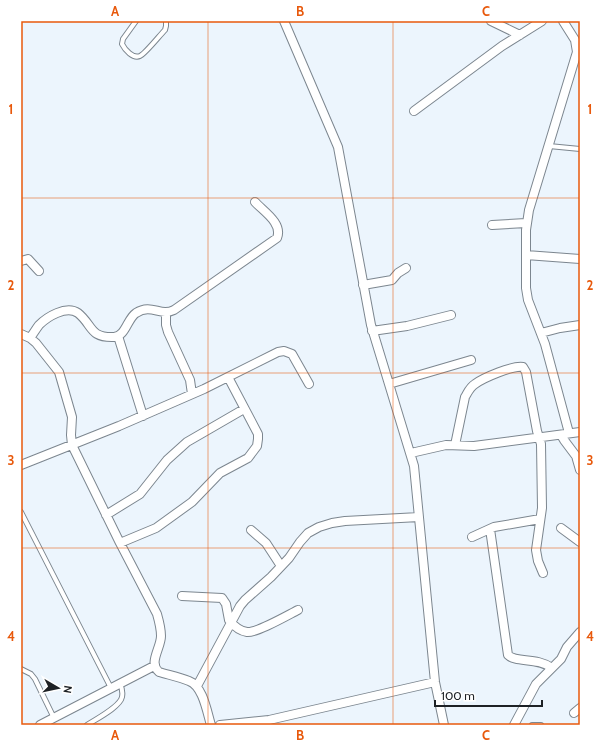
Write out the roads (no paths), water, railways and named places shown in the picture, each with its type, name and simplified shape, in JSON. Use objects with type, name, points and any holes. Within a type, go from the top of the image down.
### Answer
[{"type":"street","points":[[284,21],[338,148],[372,331],[414,466],[435,682],[444,725]]},
{"type":"street","points":[[491,21],[520,35]]},
{"type":"street","points":[[414,111],[502,46],[542,21]]},
{"type":"street","points":[[563,21],[575,40],[579,52],[548,146],[526,223],[526,288],[528,300],[545,344],[565,434],[564,440],[574,452],[580,470]]},
{"type":"street","points":[[30,338],[39,325],[54,314],[63,311],[71,311],[79,314],[96,334],[115,337],[122,332],[131,317],[138,312],[151,309],[166,313],[174,310],[277,238],[278,231],[273,220],[255,202]]},
{"type":"street","points":[[492,225],[526,223]]},
{"type":"street","points":[[526,255],[580,259]]},
{"type":"street","points":[[21,260],[28,259],[39,271]]},
{"type":"street","points":[[364,285],[392,280],[398,273],[406,268]]},
{"type":"street","points":[[166,313],[166,325],[168,332],[190,380],[192,394]]},
{"type":"street","points":[[372,331],[407,326],[451,315]]},
{"type":"street","points":[[541,333],[580,325]]},
{"type":"street","points":[[21,334],[30,338],[36,343],[59,372],[72,417],[72,445],[157,614],[161,637],[154,666],[40,725]]},
{"type":"street","points":[[118,336],[143,416]]},
{"type":"street","points":[[21,465],[143,416],[278,352],[284,351],[292,354],[309,384]]},
{"type":"street","points":[[389,384],[471,360]]},
{"type":"street","points":[[455,445],[465,397],[473,385],[481,380],[515,367],[523,367],[526,372],[536,431],[540,438],[542,508],[536,550],[538,561],[543,573]]},
{"type":"street","points":[[120,543],[156,528],[192,502],[220,473],[243,461],[254,452],[258,434],[228,377]]},
{"type":"street","points":[[106,515],[140,494],[167,460],[187,442],[244,409]]},
{"type":"street","points":[[411,453],[446,445],[474,446],[580,432]]},
{"type":"street","points":[[197,686],[231,622],[245,600],[271,577],[308,533],[319,527],[345,521],[419,517]]},
{"type":"street","points":[[472,538],[502,525],[540,519]]},
{"type":"street","points":[[561,528],[580,542]]},
{"type":"street","points":[[490,529],[508,655],[513,658],[540,662],[552,668]]},
{"type":"street","points":[[251,530],[266,543],[281,566]]},
{"type":"street","points":[[182,596],[222,598],[225,601],[228,617],[231,622],[246,632],[252,632],[298,610]]},
{"type":"street","points":[[514,725],[536,684],[561,659],[567,647],[580,632]]},
{"type":"street","points":[[154,666],[159,672],[189,680],[197,686],[211,725]]},
{"type":"street","points":[[220,725],[269,720],[435,682]]},
{"type":"lane","points":[[136,21],[123,39],[122,44],[132,56],[141,55],[165,30],[166,21]]},
{"type":"lane","points":[[548,146],[580,149]]},
{"type":"lane","points":[[21,512],[111,688]]},
{"type":"lane","points":[[21,669],[31,674],[35,679],[54,718]]},
{"type":"lane","points":[[87,725],[116,706],[121,701],[123,692],[120,683]]},
{"type":"lane","points":[[532,725],[541,725]]}]
